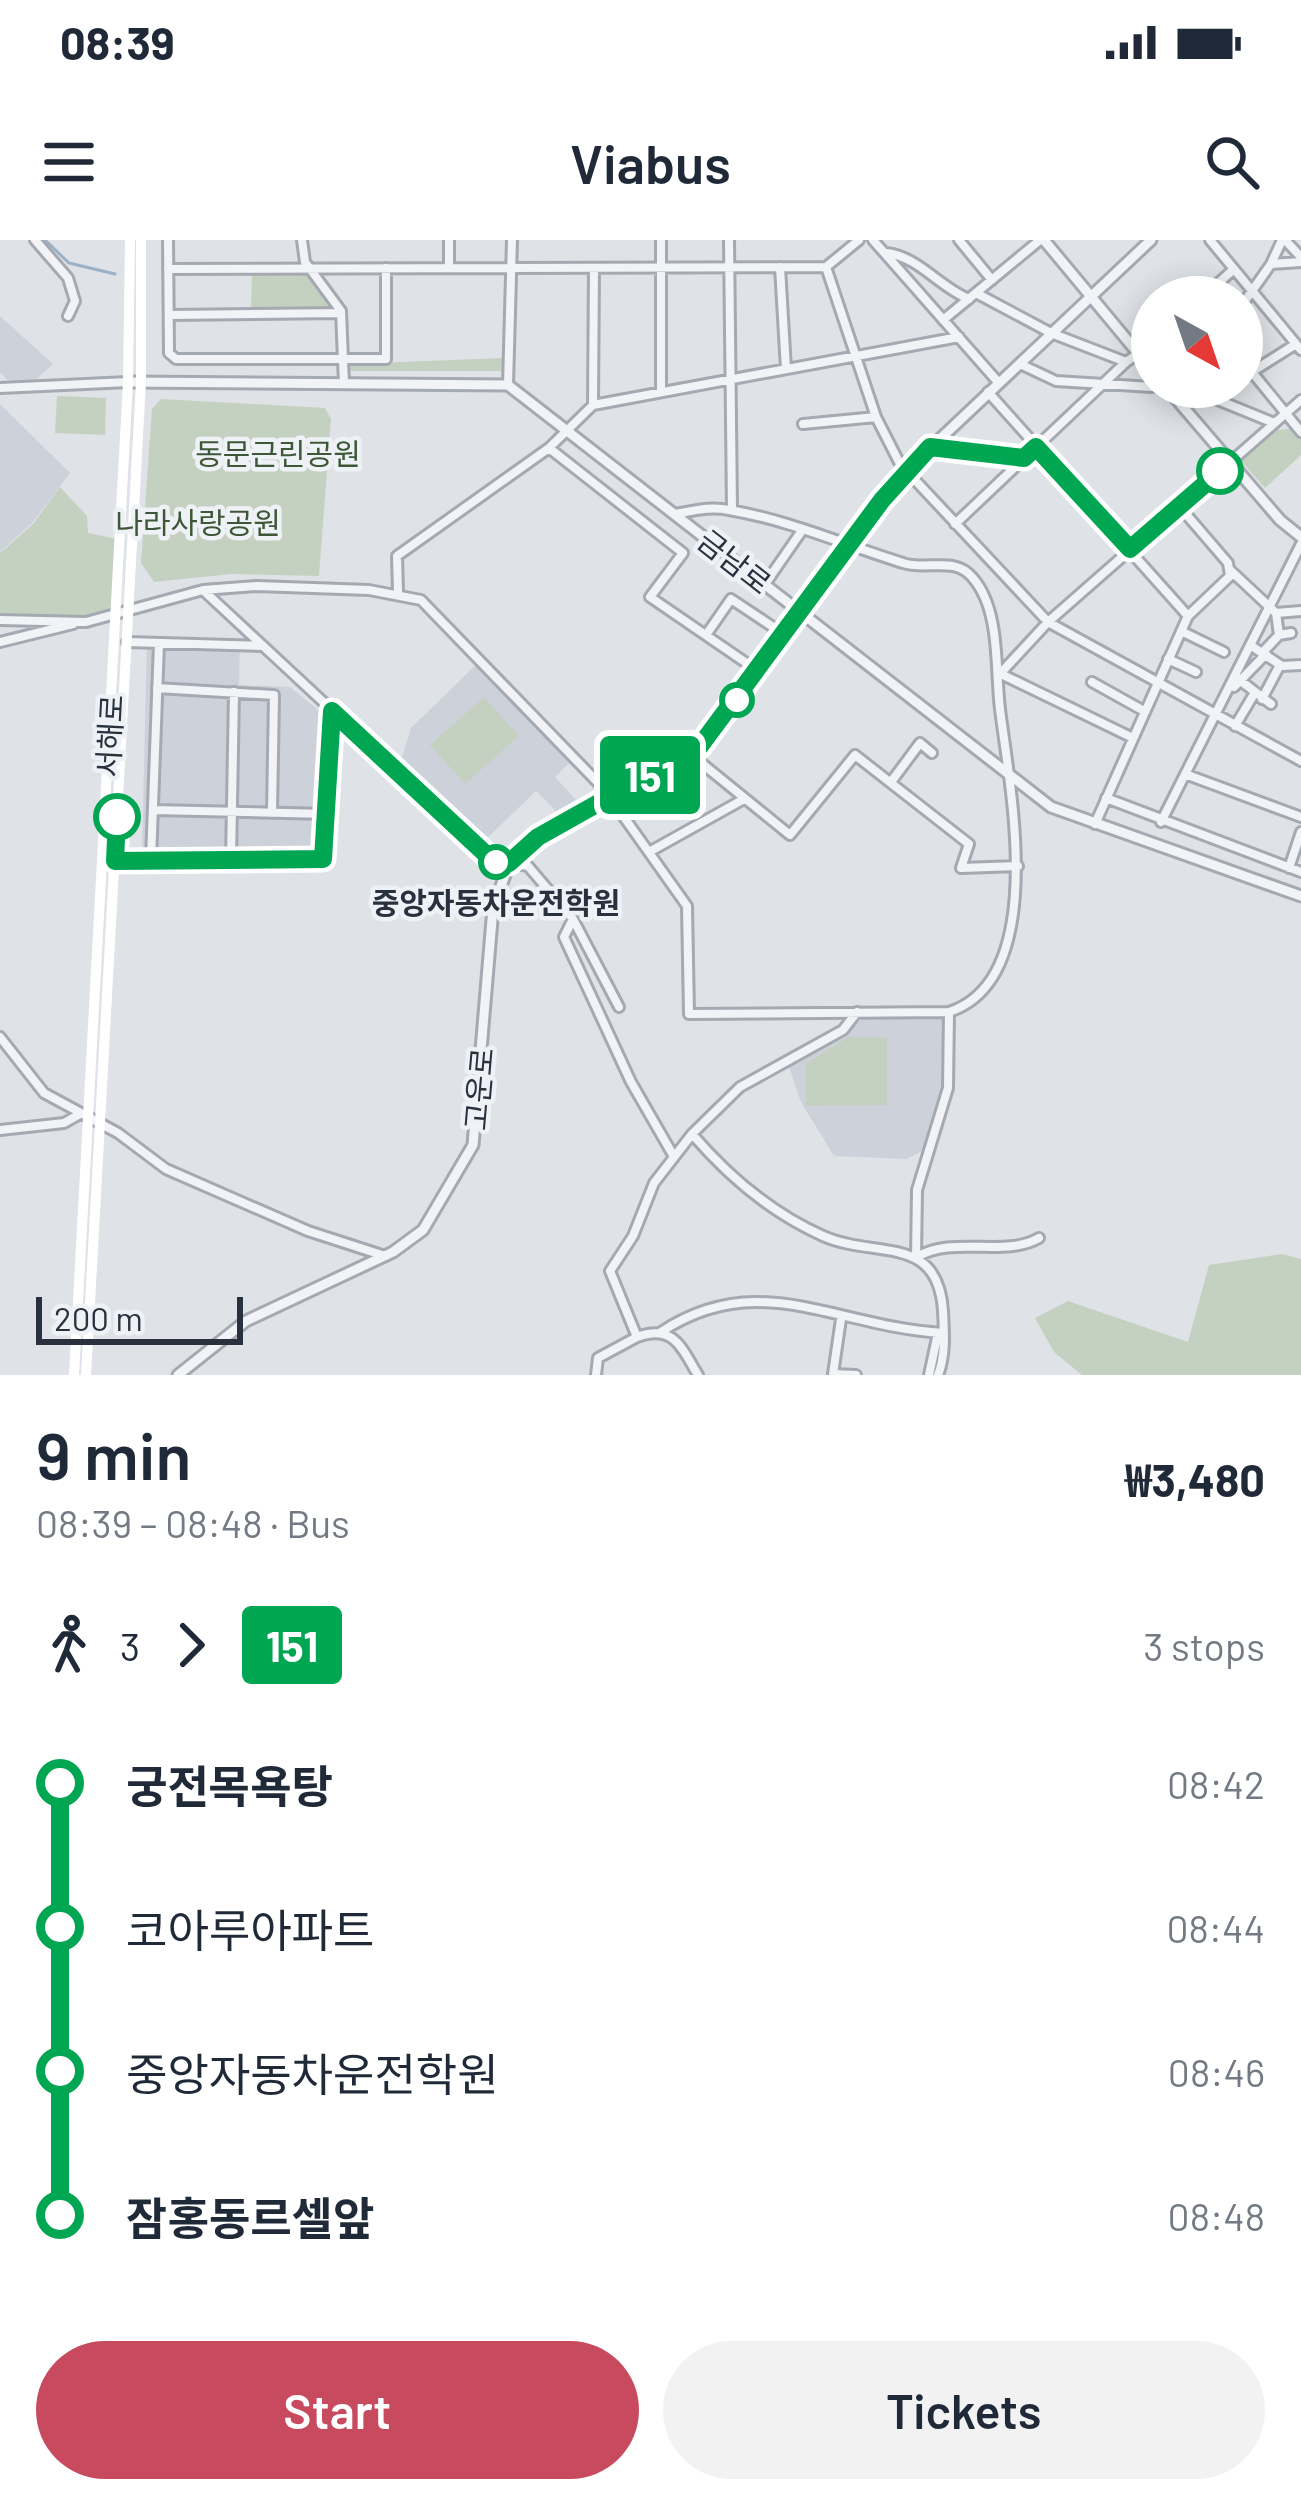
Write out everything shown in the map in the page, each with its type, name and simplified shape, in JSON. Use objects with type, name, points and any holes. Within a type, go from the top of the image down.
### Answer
[{"type":"main road","name":"서해로","points":[[74,1375],[116,616],[135,382],[130,240]]},
{"type":"main road","name":"서해로","points":[[86,1375],[90,1118],[115,861],[141,240]]},
{"type":"street","points":[[35,240],[68,278],[75,301],[68,316]]},
{"type":"street","points":[[168,240],[173,358],[386,359],[386,268]]},
{"type":"street","points":[[302,240],[310,269],[341,313],[344,384]]},
{"type":"street","points":[[449,240],[449,268]]},
{"type":"street","points":[[0,388],[135,382],[508,385],[512,240]]},
{"type":"street","points":[[661,240],[661,392]]},
{"type":"street","points":[[729,240],[732,510]]},
{"type":"street","points":[[168,269],[826,267],[859,240]]},
{"type":"street","points":[[874,240],[998,382]]},
{"type":"street","points":[[959,240],[992,280]]},
{"type":"street","points":[[943,320],[1042,240],[1131,345]]},
{"type":"street","points":[[509,863],[538,837],[689,753],[709,737],[906,471],[1151,240]]},
{"type":"street","points":[[1210,240],[1241,276]]},
{"type":"street","points":[[1263,276],[1284,240],[1301,259]]},
{"type":"street","points":[[885,253],[904,255],[947,290],[972,296],[1051,334],[1126,362]]},
{"type":"street","points":[[1271,264],[1301,259]]},
{"type":"street","points":[[780,267],[786,369]]},
{"type":"street","points":[[826,267],[876,417],[906,471],[1048,622],[1301,761]]},
{"type":"street","points":[[593,405],[595,268]]},
{"type":"street","points":[[1225,276],[1234,268]]},
{"type":"street","points":[[1263,302],[1300,345],[1263,366]]},
{"type":"street","points":[[169,315],[341,313]]},
{"type":"street","points":[[398,592],[397,556],[549,448],[593,405],[959,338]]},
{"type":"street","points":[[955,524],[1131,360]]},
{"type":"street","points":[[1018,364],[1056,381],[1131,386]]},
{"type":"street","name":"금남로","points":[[508,385],[1057,810],[1301,896]]},
{"type":"street","points":[[988,392],[1188,616]]},
{"type":"street","points":[[1263,392],[1301,432]]},
{"type":"street","points":[[999,675],[1048,622],[1301,400]]},
{"type":"street","points":[[1161,822],[1250,645],[1298,562],[1301,540],[1181,408]]},
{"type":"street","points":[[1235,408],[1274,424]]},
{"type":"street","points":[[803,424],[876,417]]},
{"type":"street","points":[[930,447],[1024,458]]},
{"type":"street","points":[[549,448],[683,553],[650,597],[758,671]]},
{"type":"street","points":[[1179,506],[1230,572],[1273,610],[1279,635]]},
{"type":"street","points":[[0,642],[203,590],[290,586],[398,592],[428,604],[610,796],[687,906],[689,1014],[949,1012],[972,999],[998,964],[1018,866],[999,675],[987,607],[969,573],[952,566],[908,565],[732,510],[675,514]]},
{"type":"street","points":[[765,584],[803,530]]},
{"type":"street","points":[[1095,825],[1188,616],[1230,572]]},
{"type":"street","points":[[203,590],[491,859],[532,869],[574,919],[619,1006]]},
{"type":"street","points":[[706,635],[730,599],[784,635]]},
{"type":"street","points":[[1273,610],[1301,611]]},
{"type":"street","points":[[0,620],[86,622]]},
{"type":"street","points":[[1180,632],[1224,652]]},
{"type":"street","points":[[1236,678],[1279,635],[1291,633]]},
{"type":"street","points":[[127,642],[264,646]]},
{"type":"street","points":[[151,860],[159,643]]},
{"type":"street","points":[[1250,645],[1280,664],[1301,664]]},
{"type":"street","points":[[1168,659],[1196,672]]},
{"type":"street","points":[[1235,726],[1262,699],[1280,664]]},
{"type":"street","points":[[999,675],[1133,738]]},
{"type":"street","points":[[1236,678],[1262,699]]},
{"type":"street","points":[[1092,682],[1144,711]]},
{"type":"street","points":[[157,688],[272,694],[277,700],[272,813]]},
{"type":"street","points":[[231,860],[234,692]]},
{"type":"street","points":[[115,861],[323,859],[332,711]]},
{"type":"street","points":[[891,782],[920,743],[932,752]]},
{"type":"street","points":[[689,753],[790,836],[855,755],[969,844],[962,868],[1018,866]]},
{"type":"street","points":[[1185,774],[1301,817]]},
{"type":"street","points":[[1106,798],[1301,872]]},
{"type":"street","points":[[649,853],[744,799]]},
{"type":"street","points":[[153,810],[328,814]]},
{"type":"street","points":[[1289,868],[1301,832]]},
{"type":"street","name":"고운로","points":[[178,1375],[246,1321],[385,1256],[423,1230],[473,1145],[493,908],[509,863]]},
{"type":"street","points":[[574,919],[564,938],[631,1082],[673,1155]]},
{"type":"street","points":[[637,1337],[610,1271],[673,1155],[753,1078],[843,1030],[857,1011]]},
{"type":"street","points":[[916,1258],[917,1190],[948,1088],[949,1012]]},
{"type":"street","points":[[0,1037],[38,1088],[166,1168],[216,1194],[385,1256]]},
{"type":"street","points":[[0,1130],[90,1118]]},
{"type":"street","points":[[692,1134],[743,1186],[803,1226],[828,1239],[916,1258],[940,1282],[934,1375]]},
{"type":"street","points":[[916,1258],[941,1247],[1027,1245],[1039,1238]]},
{"type":"street","points":[[596,1375],[598,1358],[637,1337],[661,1332],[692,1312],[734,1301],[800,1306],[841,1319],[940,1333]]},
{"type":"street","points":[[841,1319],[833,1374],[856,1375]]},
{"type":"street","points":[[661,1332],[684,1347],[698,1375]]},
{"type":"shaded area","points":[[0,316],[53,364],[30,385],[11,384],[0,372]]},
{"type":"shaded area","points":[[0,404],[70,473],[33,522],[0,552]]},
{"type":"shaded area","points":[[147,640],[240,642],[239,685],[290,687],[323,714],[321,857],[142,853]]},
{"type":"shaded area","points":[[477,664],[571,761],[555,777],[579,803],[559,814],[536,791],[480,845],[399,767],[411,728]]},
{"type":"shaded area","points":[[859,1012],[946,1016],[946,1086],[927,1148],[907,1159],[834,1156],[801,1102],[788,1064],[848,1035]]},
{"type":"green space","points":[[307,270],[337,310],[251,312],[252,272]]},
{"type":"green space","points":[[505,358],[504,371],[349,371],[349,364]]},
{"type":"green space","points":[[57,396],[106,398],[105,435],[55,433]]},
{"type":"green space","points":[[161,399],[325,408],[331,419],[319,576],[231,574],[154,582],[141,563],[152,409]]},
{"type":"green space","points":[[1289,429],[1301,437],[1301,455],[1265,488],[1240,460],[1273,430]]},
{"type":"green space","points":[[60,487],[87,516],[88,533],[117,539],[113,608],[94,619],[0,619],[0,553],[33,524]]},
{"type":"green space","points":[[484,697],[519,736],[465,784],[430,745]]},
{"type":"green space","points":[[848,1037],[887,1037],[887,1105],[806,1106],[806,1064]]},
{"type":"green space","points":[[1282,1254],[1301,1259],[1301,1375],[1082,1375],[1054,1352],[1035,1318],[1068,1301],[1188,1342],[1209,1265]]},
{"type":"waterway","points":[[45,240],[69,263],[115,274]]},
{"type":"bus line","name":"151","points":[[117,817],[115,861],[323,859],[327,853],[332,711],[491,859],[509,863],[538,837],[700,746],[882,500],[930,447],[1024,458],[1036,447],[1130,549],[1220,471]]},
{"type":"place","name":"중앙자동차운전학원","points":[[496,862]]},
{"type":"park label","name":"동문근린공원","points":[[278,453]]},
{"type":"park label","name":"나라사랑공원","points":[[198,522]]}]
